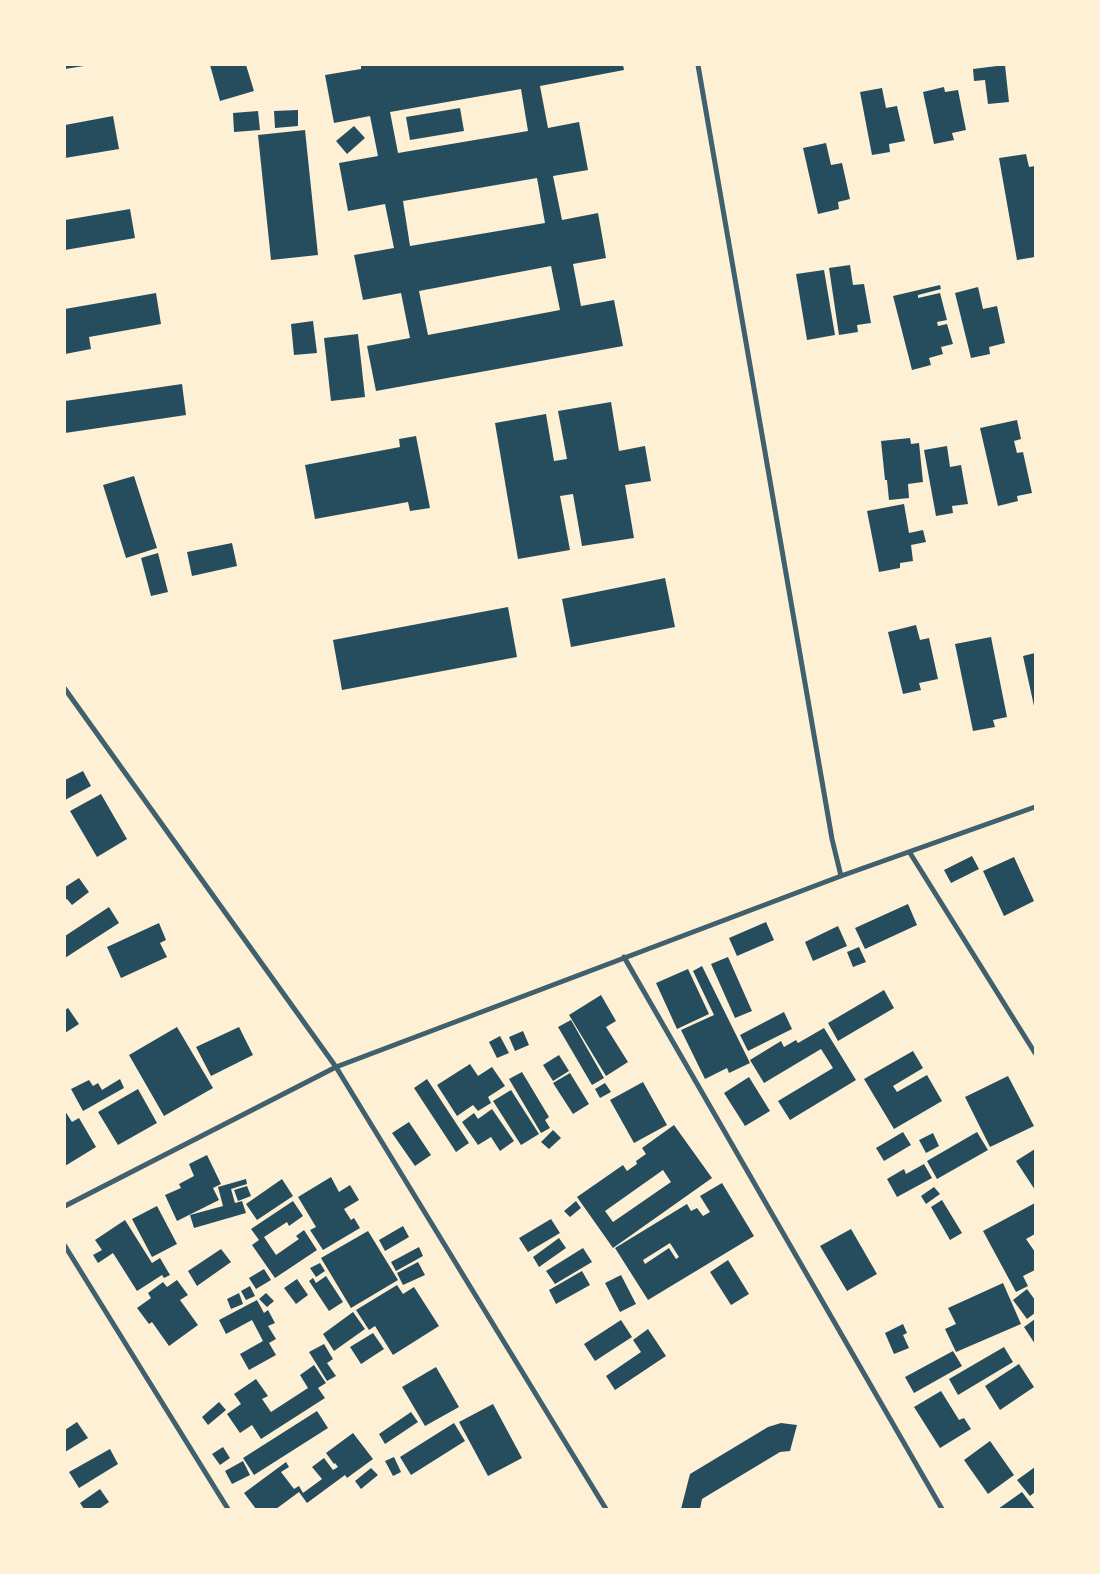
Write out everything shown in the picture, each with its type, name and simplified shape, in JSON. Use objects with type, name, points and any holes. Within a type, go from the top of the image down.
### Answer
[{"type":"street","points":[[698,65],[832,839],[842,876]]},
{"type":"street","points":[[65,689],[336,1067],[606,1509]]},
{"type":"street","points":[[65,1206],[336,1067],[842,876],[1035,808]]},
{"type":"street","points":[[910,853],[1035,1053]]},
{"type":"street","points":[[624,957],[942,1509]]},
{"type":"street","points":[[65,1246],[228,1509]]},
{"type":"building","points":[[65,65],[84,65],[84,66],[65,69]]},
{"type":"building","points":[[210,65],[246,65],[254,91],[220,101]]},
{"type":"building","points":[[361,65],[623,65],[624,70],[540,86],[548,128],[579,122],[588,170],[553,176],[562,220],[598,213],[606,258],[573,264],[581,306],[614,300],[623,346],[376,391],[367,346],[410,338],[401,293],[363,300],[354,255],[394,248],[385,204],[348,211],[339,163],[378,156],[370,116],[334,123],[325,75],[361,69]],"holes":[[[521,89],[528,131],[398,153],[390,112]],[[537,178],[545,223],[410,246],[403,201]],[[551,266],[560,310],[428,335],[419,291]]]},
{"type":"building","points":[[1005,65],[1009,102],[988,104],[985,80],[974,81],[973,69]]},
{"type":"building","points":[[944,87],[945,92],[958,90],[966,130],[952,133],[954,140],[934,144],[923,92]]},
{"type":"building","points":[[882,88],[886,108],[897,106],[905,141],[889,144],[890,152],[872,155],[860,92]]},
{"type":"building","points":[[460,108],[464,131],[410,140],[406,117]]},
{"type":"building","points":[[298,110],[298,126],[275,128],[274,111]]},
{"type":"building","points":[[258,111],[260,130],[234,132],[233,113]]},
{"type":"building","points":[[113,116],[119,149],[65,158],[65,125]]},
{"type":"building","points":[[354,126],[365,138],[347,154],[336,141]]},
{"type":"building","points":[[305,130],[318,255],[271,260],[258,135]]},
{"type":"building","points":[[826,143],[831,165],[842,163],[850,199],[838,202],[839,209],[818,214],[803,148]]},
{"type":"building","points":[[1026,154],[1029,167],[1035,166],[1035,257],[1017,260],[999,158]]},
{"type":"building","points":[[130,209],[135,238],[65,250],[65,220]]},
{"type":"building","points":[[850,265],[853,285],[864,284],[871,323],[857,325],[858,332],[839,335],[829,268]]},
{"type":"building","points":[[824,270],[835,335],[807,340],[796,274]]},
{"type":"building","points":[[940,285],[941,289],[918,295],[918,298],[940,293],[947,320],[937,322],[938,326],[947,324],[953,344],[941,347],[943,354],[929,358],[931,365],[912,370],[893,296]]},
{"type":"building","points":[[978,287],[983,309],[997,306],[1005,343],[989,347],[990,354],[971,358],[955,293]]},
{"type":"building","points":[[156,293],[161,324],[89,337],[91,349],[65,354],[65,309]]},
{"type":"building","points":[[313,321],[317,353],[294,355],[291,324]]},
{"type":"building","points":[[358,334],[365,397],[331,401],[324,338]]},
{"type":"building","points":[[182,384],[186,415],[65,433],[65,401]]},
{"type":"building","points":[[611,402],[619,451],[645,446],[651,481],[625,485],[634,538],[582,546],[573,494],[560,496],[570,550],[518,559],[495,423],[546,414],[554,461],[567,459],[558,411]]},
{"type":"building","points":[[1017,420],[1021,439],[1014,441],[1017,453],[1023,452],[1032,493],[1017,496],[1018,501],[998,506],[980,428]]},
{"type":"building","points":[[416,436],[430,508],[410,511],[408,502],[315,519],[305,465],[400,447],[399,439]]},
{"type":"building","points":[[910,438],[911,444],[919,443],[923,482],[908,484],[909,498],[889,500],[881,441]]},
{"type":"building","points":[[947,446],[950,467],[961,465],[968,504],[952,506],[953,513],[936,516],[924,450]]},
{"type":"building","points":[[134,476],[157,548],[126,558],[103,485]]},
{"type":"building","points":[[904,504],[909,533],[923,530],[926,542],[911,545],[913,561],[900,563],[900,568],[879,572],[867,511]]},
{"type":"building","points":[[232,543],[237,566],[192,576],[187,552]]},
{"type":"building","points":[[158,553],[168,592],[151,596],[141,558]]},
{"type":"building","points":[[665,578],[675,627],[571,647],[562,599]]},
{"type":"building","points":[[508,607],[517,657],[342,690],[333,640]]},
{"type":"building","points":[[916,625],[920,640],[929,638],[938,679],[919,683],[921,690],[903,694],[888,632]]},
{"type":"building","points":[[991,637],[1007,717],[993,720],[995,727],[973,731],[955,644]]},
{"type":"building","points":[[1035,653],[1035,706],[1034,706],[1023,656]]},
{"type":"building","points":[[83,771],[91,786],[65,800],[65,780]]},
{"type":"building","points":[[101,794],[127,839],[97,857],[70,811]]},
{"type":"building","points":[[972,856],[979,869],[951,883],[944,870]]},
{"type":"building","points":[[1014,857],[1034,901],[1004,916],[983,871]]},
{"type":"building","points":[[79,878],[89,892],[72,905],[67,899],[65,900],[65,887]]},
{"type":"building","points":[[908,904],[917,925],[865,949],[855,928]]},
{"type":"building","points":[[109,907],[119,923],[65,958],[65,936]]},
{"type":"building","points":[[766,922],[774,940],[737,956],[729,938]]},
{"type":"building","points":[[159,923],[166,940],[160,943],[167,957],[121,978],[107,947]]},
{"type":"building","points":[[838,926],[847,946],[813,961],[805,942]]},
{"type":"building","points":[[859,947],[866,962],[853,967],[847,952]]},
{"type":"building","points":[[728,957],[752,1011],[735,1018],[711,964]]},
{"type":"building","points":[[702,966],[750,1063],[729,1073],[727,1068],[705,1079],[681,1030],[714,1015],[693,971]]},
{"type":"building","points":[[688,969],[709,1014],[677,1029],[656,983]]},
{"type":"building","points":[[884,990],[894,1008],[838,1041],[828,1023]]},
{"type":"building","points":[[601,995],[616,1021],[606,1027],[628,1062],[606,1076],[569,1015]]},
{"type":"building","points":[[68,1008],[79,1024],[65,1033],[65,1010]]},
{"type":"building","points":[[784,1012],[792,1029],[748,1051],[740,1035]]},
{"type":"building","points":[[571,1020],[604,1078],[592,1085],[558,1027]]},
{"type":"building","points":[[177,1027],[213,1088],[164,1116],[129,1055]]},
{"type":"building","points":[[239,1027],[253,1055],[211,1076],[196,1047]]},
{"type":"building","points":[[824,1028],[856,1080],[790,1120],[778,1101],[833,1068],[821,1049],[764,1083],[750,1060],[781,1041],[784,1047],[796,1040],[798,1043]]},
{"type":"building","points":[[523,1031],[529,1045],[515,1051],[509,1037]]},
{"type":"building","points":[[500,1036],[509,1053],[497,1058],[489,1042]]},
{"type":"building","points":[[913,1051],[923,1068],[893,1086],[897,1092],[927,1075],[942,1101],[894,1129],[864,1079]]},
{"type":"building","points":[[559,1055],[569,1071],[553,1081],[543,1065]]},
{"type":"building","points":[[470,1064],[478,1076],[492,1067],[505,1086],[488,1097],[491,1103],[478,1111],[473,1105],[457,1116],[437,1085]]},
{"type":"building","points":[[522,1072],[549,1117],[545,1120],[550,1128],[541,1133],[509,1079]]},
{"type":"building","points":[[570,1073],[589,1104],[573,1114],[553,1083]]},
{"type":"building","points":[[1008,1076],[1034,1126],[990,1147],[965,1097]]},
{"type":"building","points":[[749,1077],[770,1111],[745,1126],[724,1093]]},
{"type":"building","points":[[120,1079],[124,1088],[83,1111],[71,1089],[89,1080],[93,1086],[98,1083],[102,1090]]},
{"type":"building","points":[[427,1079],[469,1143],[456,1152],[414,1088]]},
{"type":"building","points":[[643,1082],[667,1125],[634,1143],[610,1100]]},
{"type":"building","points":[[605,1083],[611,1092],[600,1098],[595,1089]]},
{"type":"building","points":[[138,1089],[157,1123],[118,1145],[98,1112]]},
{"type":"building","points":[[511,1090],[539,1134],[521,1145],[493,1101]]},
{"type":"building","points":[[492,1109],[514,1141],[500,1151],[491,1137],[478,1145],[462,1122],[474,1113],[478,1119]]},
{"type":"building","points":[[65,1111],[72,1122],[79,1118],[96,1147],[65,1166]]},
{"type":"building","points":[[409,1122],[431,1155],[415,1166],[392,1133]]},
{"type":"building","points":[[674,1125],[712,1178],[613,1248],[577,1197],[623,1165],[627,1171],[637,1164],[636,1161],[646,1154],[642,1148]],"holes":[[[663,1170],[671,1182],[613,1222],[605,1211]]]},
{"type":"building","points":[[553,1130],[561,1138],[549,1149],[541,1142]]},
{"type":"building","points":[[903,1132],[911,1145],[884,1161],[876,1148]]},
{"type":"building","points":[[977,1132],[988,1150],[937,1179],[927,1161]]},
{"type":"building","points":[[933,1133],[939,1146],[926,1153],[919,1140]]},
{"type":"building","points":[[1035,1149],[1035,1190],[1016,1161]]},
{"type":"building","points":[[207,1155],[221,1184],[213,1188],[219,1200],[177,1221],[165,1195],[181,1188],[179,1184],[194,1176],[189,1164]]},
{"type":"building","points":[[924,1164],[932,1178],[897,1197],[887,1179],[904,1169],[906,1174]]},
{"type":"building","points":[[331,1177],[339,1192],[350,1185],[359,1200],[344,1209],[351,1220],[354,1218],[360,1228],[323,1250],[310,1230],[316,1227],[298,1197]]},
{"type":"building","points":[[246,1179],[247,1184],[231,1189],[235,1203],[242,1201],[246,1213],[194,1228],[190,1215],[223,1206],[218,1187]]},
{"type":"building","points":[[282,1179],[293,1196],[257,1220],[246,1204]]},
{"type":"building","points":[[722,1183],[754,1236],[648,1300],[615,1248],[687,1204],[691,1211],[697,1208],[703,1216],[710,1212],[700,1196]],"holes":[[[670,1243],[679,1257],[676,1259],[669,1248],[645,1264],[643,1260]]]},
{"type":"building","points":[[247,1186],[251,1196],[238,1201],[234,1190]]},
{"type":"building","points":[[934,1187],[940,1194],[926,1204],[921,1196]]},
{"type":"building","points":[[942,1200],[962,1233],[950,1240],[931,1207]]},
{"type":"building","points":[[293,1201],[303,1216],[289,1226],[287,1222],[264,1237],[276,1255],[299,1239],[296,1236],[304,1230],[317,1250],[275,1278],[252,1245],[259,1240],[251,1229]]},
{"type":"building","points":[[576,1201],[581,1208],[570,1217],[564,1211]]},
{"type":"building","points":[[1035,1203],[1035,1234],[1026,1239],[1035,1252],[1035,1270],[1023,1276],[1028,1286],[1016,1292],[983,1231]]},
{"type":"building","points":[[157,1206],[177,1244],[152,1257],[132,1219]]},
{"type":"building","points":[[551,1219],[560,1233],[528,1252],[519,1238]]},
{"type":"building","points":[[125,1220],[152,1263],[160,1258],[170,1275],[164,1278],[162,1275],[137,1291],[113,1253],[98,1263],[93,1255],[102,1250],[95,1240]]},
{"type":"building","points":[[403,1226],[409,1237],[385,1251],[379,1240]]},
{"type":"building","points":[[851,1229],[877,1274],[847,1291],[820,1246]]},
{"type":"building","points":[[368,1231],[398,1280],[351,1308],[321,1258]]},
{"type":"building","points":[[559,1238],[566,1248],[539,1267],[533,1257]]},
{"type":"building","points":[[419,1247],[423,1256],[396,1271],[391,1262]]},
{"type":"building","points":[[583,1248],[592,1262],[555,1284],[546,1271]]},
{"type":"building","points":[[221,1249],[231,1262],[197,1286],[188,1271]]},
{"type":"building","points":[[728,1260],[749,1294],[731,1305],[710,1272]]},
{"type":"building","points":[[418,1262],[425,1275],[403,1285],[397,1273]]},
{"type":"building","points":[[320,1263],[325,1271],[316,1277],[310,1268]]},
{"type":"building","points":[[264,1269],[271,1280],[256,1289],[249,1278]]},
{"type":"building","points":[[582,1271],[590,1285],[556,1304],[549,1290]]},
{"type":"building","points":[[621,1275],[636,1304],[620,1312],[605,1283]]},
{"type":"building","points":[[326,1276],[343,1302],[329,1311],[309,1281],[313,1278],[316,1283]]},
{"type":"building","points":[[297,1279],[308,1295],[296,1304],[284,1288]]},
{"type":"building","points":[[177,1280],[188,1295],[180,1300],[198,1325],[169,1346],[152,1322],[149,1324],[137,1308],[151,1298],[148,1293],[163,1282],[167,1287]]},
{"type":"building","points":[[1003,1283],[1021,1324],[956,1352],[945,1329],[956,1324],[948,1308]]},
{"type":"building","points":[[397,1285],[403,1294],[414,1287],[439,1326],[393,1355],[375,1326],[369,1330],[356,1310]]},
{"type":"building","points":[[250,1286],[255,1296],[246,1300],[241,1291]]},
{"type":"building","points":[[1027,1289],[1035,1300],[1035,1313],[1027,1319],[1013,1300]]},
{"type":"building","points":[[239,1293],[243,1304],[231,1309],[227,1299]]},
{"type":"building","points":[[266,1293],[274,1301],[267,1307],[259,1299]]},
{"type":"building","points":[[257,1300],[264,1313],[268,1310],[275,1323],[268,1326],[276,1339],[269,1343],[276,1355],[249,1370],[240,1354],[263,1341],[252,1320],[226,1334],[219,1320]]},
{"type":"building","points":[[353,1312],[365,1329],[334,1351],[323,1334]]},
{"type":"building","points":[[1035,1319],[1035,1344],[1024,1327]]},
{"type":"building","points":[[621,1320],[632,1337],[595,1361],[584,1344]]},
{"type":"building","points":[[903,1324],[907,1333],[903,1335],[909,1348],[894,1354],[885,1333]]},
{"type":"building","points":[[648,1329],[666,1356],[615,1390],[606,1376],[641,1352],[633,1340]]},
{"type":"building","points":[[373,1333],[384,1349],[361,1364],[350,1347]]},
{"type":"building","points":[[324,1344],[333,1359],[327,1363],[336,1376],[327,1381],[309,1352]]},
{"type":"building","points":[[1004,1347],[1013,1362],[958,1395],[949,1379]]},
{"type":"building","points":[[953,1351],[962,1366],[914,1393],[905,1377]]},
{"type":"building","points":[[1019,1364],[1034,1387],[1000,1410],[985,1386]]},
{"type":"building","points":[[314,1365],[326,1383],[318,1388],[325,1398],[261,1439],[252,1425],[240,1433],[227,1414],[241,1404],[234,1394],[256,1379],[268,1396],[262,1399],[271,1412],[308,1388],[300,1375]]},
{"type":"building","points":[[436,1367],[459,1407],[425,1426],[402,1387]]},
{"type":"building","points":[[941,1391],[959,1420],[964,1418],[971,1429],[940,1448],[914,1407]]},
{"type":"building","points":[[219,1402],[226,1410],[208,1425],[202,1417]]},
{"type":"building","points":[[493,1404],[522,1458],[488,1476],[459,1422]]},
{"type":"building","points":[[317,1411],[328,1428],[254,1475],[243,1458]]},
{"type":"building","points":[[411,1412],[418,1422],[385,1444],[379,1434]]},
{"type":"building","points":[[77,1422],[88,1438],[65,1452],[65,1430]]},
{"type":"building","points":[[454,1423],[465,1441],[411,1475],[400,1457]]},
{"type":"building","points":[[781,1423],[797,1425],[790,1451],[780,1452],[702,1499],[700,1509],[681,1509],[690,1474],[768,1427]]},
{"type":"building","points":[[353,1433],[373,1459],[347,1478],[345,1475],[307,1503],[299,1492],[276,1509],[256,1509],[244,1493],[286,1462],[289,1467],[281,1472],[294,1489],[299,1486],[303,1493],[322,1479],[312,1467],[324,1458],[333,1470],[338,1467],[326,1453]]},
{"type":"building","points":[[990,1441],[1014,1475],[988,1494],[964,1460]]},
{"type":"building","points":[[223,1447],[230,1458],[220,1465],[212,1454]]},
{"type":"building","points":[[110,1449],[118,1464],[79,1488],[69,1472]]},
{"type":"building","points":[[394,1457],[401,1472],[393,1476],[385,1461]]},
{"type":"building","points":[[243,1461],[250,1475],[232,1484],[225,1471]]},
{"type":"building","points":[[1035,1467],[1035,1492],[1030,1496],[1017,1480]]},
{"type":"building","points":[[371,1468],[378,1475],[361,1489],[355,1481]]},
{"type":"building","points":[[100,1489],[109,1502],[99,1509],[84,1509],[80,1503]]},
{"type":"building","points":[[1022,1492],[1035,1509],[998,1509]]}]
